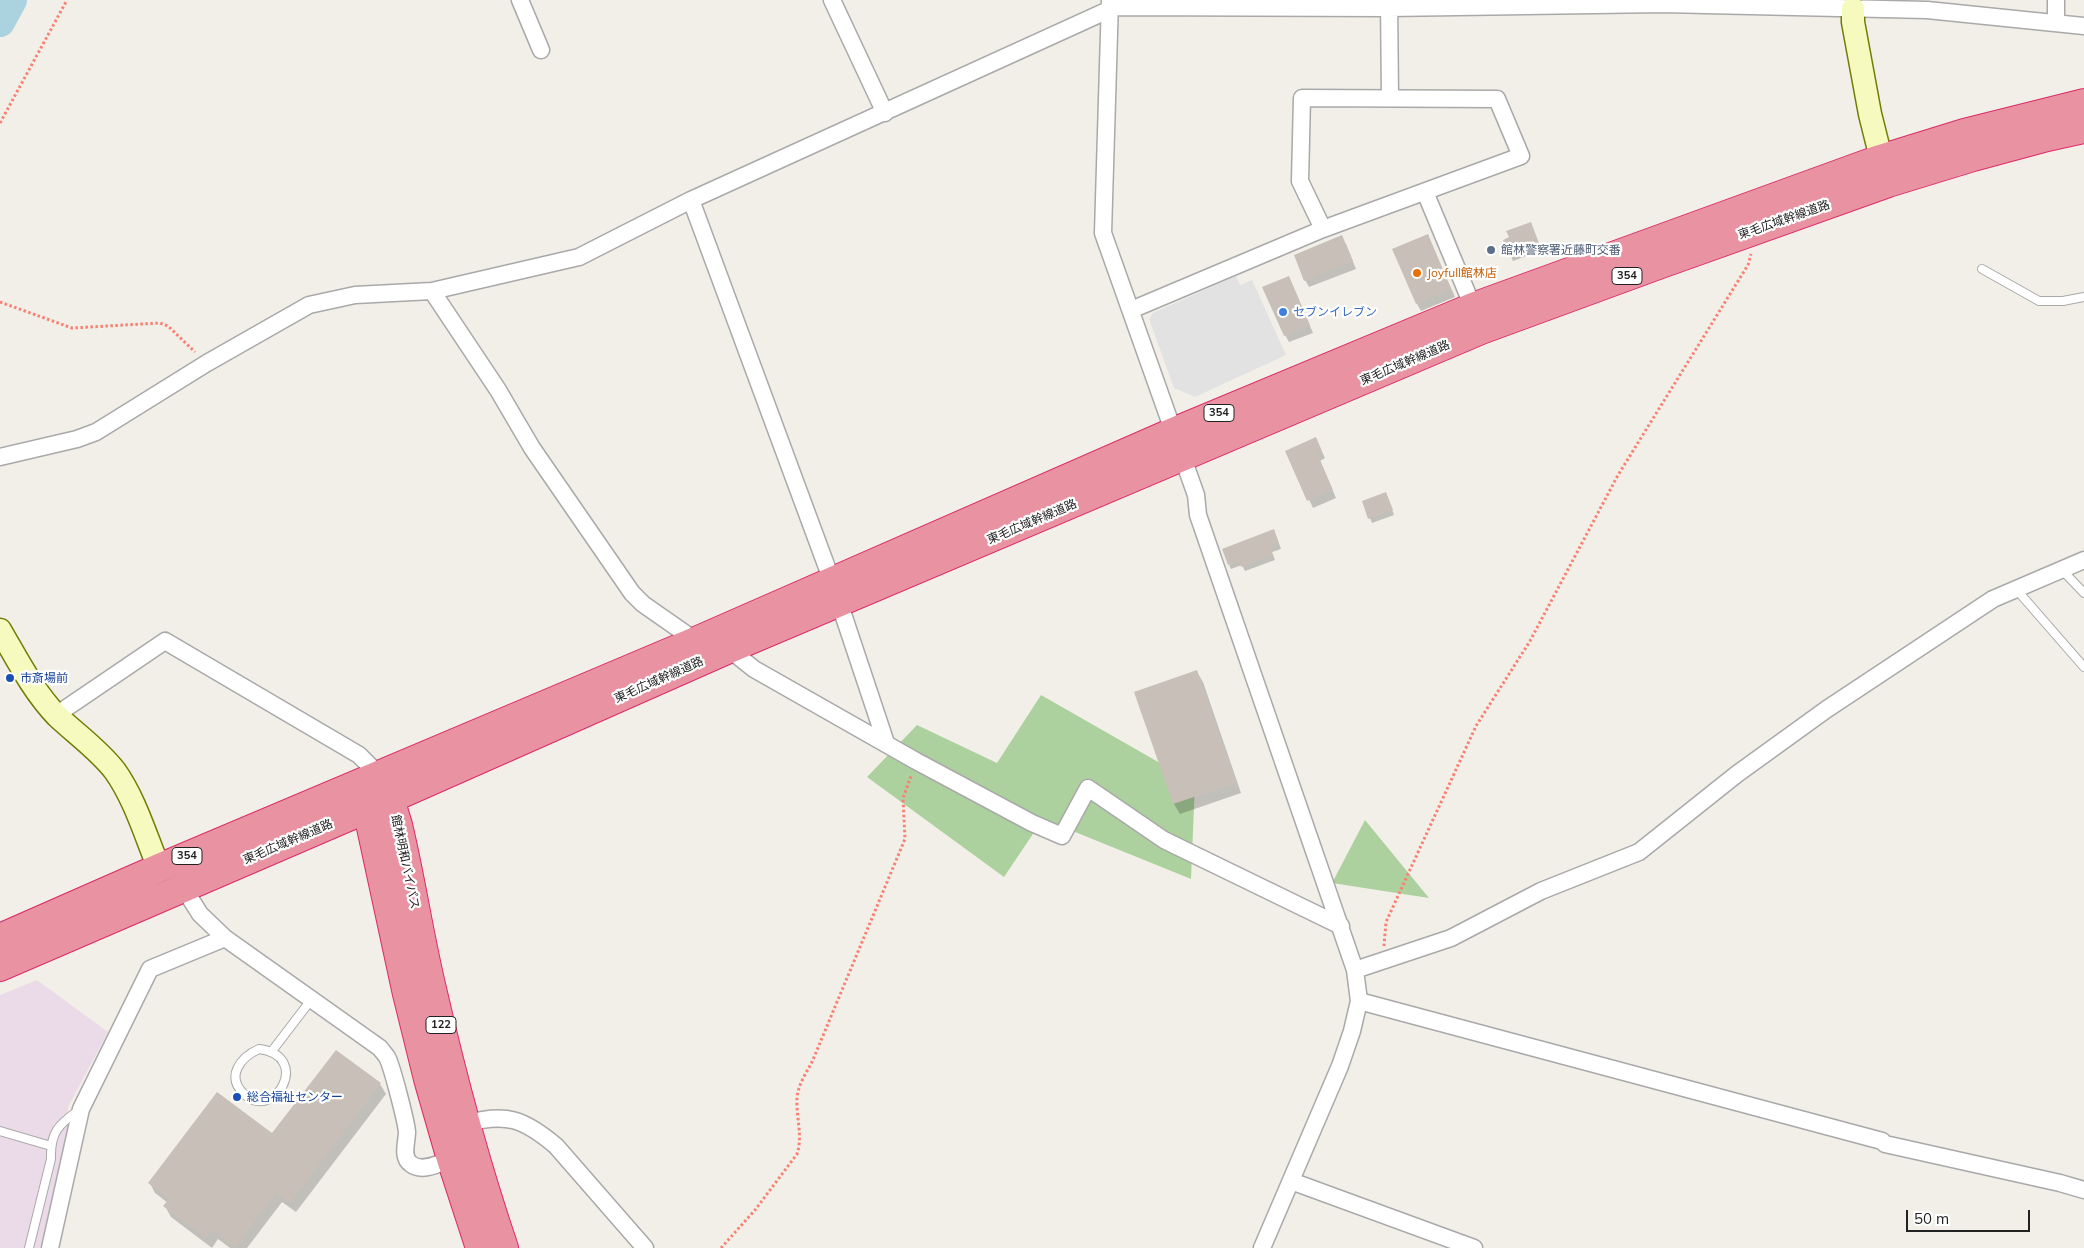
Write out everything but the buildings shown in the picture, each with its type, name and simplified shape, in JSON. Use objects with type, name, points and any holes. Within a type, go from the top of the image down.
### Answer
[{"type":"highway","name":"東毛広域幹線道路","points":[[0,938],[159,868],[696,640],[836,592],[1183,458],[1481,330],[1758,229],[1964,133],[2084,103]]},
{"type":"highway","name":"東毛広域幹線道路","points":[[0,967],[379,804],[730,649],[836,592],[1173,432],[1473,307],[1884,171],[1973,157],[2084,129]]},
{"type":"highway","name":"館林明和バイパス","points":[[375,777],[407,994],[428,1079],[451,1159],[480,1248]]},
{"type":"highway","name":"館林明和バイパス","points":[[379,804],[400,834],[432,989],[465,1124],[504,1248]]},
{"type":"street","points":[[520,0],[541,50]]},
{"type":"street","points":[[832,0],[885,113]]},
{"type":"street","points":[[2056,0],[2056,22]]},
{"type":"street","points":[[0,457],[96,432],[207,363],[309,305],[355,295],[432,291],[578,257],[691,200],[885,113],[1110,5],[1115,7],[1662,2],[1852,8],[1929,5],[2084,26]]},
{"type":"street","points":[[1389,4],[1390,97]]},
{"type":"street","points":[[1110,5],[1103,233],[1196,495],[1201,524],[1341,926],[1355,970],[1359,1001],[1352,1031],[1340,1066],[1262,1248]]},
{"type":"street","points":[[1852,8],[1852,22],[1884,171]]},
{"type":"street","points":[[1131,310],[1323,229],[1521,156],[1497,99],[1302,98],[1300,181],[1323,229]]},
{"type":"street","points":[[1425,192],[1473,307]]},
{"type":"street","points":[[691,200],[836,592],[886,743]]},
{"type":"street","points":[[432,291],[498,390],[532,448],[632,593],[643,604],[696,640]]},
{"type":"street","points":[[1355,970],[1451,938],[1541,891],[1639,852],[1737,774],[1827,709],[1993,599],[2084,560]]},
{"type":"street","points":[[0,630],[39,695],[56,715],[102,756],[114,771],[127,794],[159,868]]},
{"type":"street","points":[[56,715],[165,641],[359,755],[371,767],[375,777]]},
{"type":"street","points":[[730,649],[754,669],[916,761],[1032,823],[1062,836],[1088,788],[1164,840],[1341,926]]},
{"type":"street","points":[[183,887],[200,914],[225,938],[380,1048],[388,1058],[406,1125],[406,1154],[408,1162],[413,1166],[428,1167],[451,1159]]},
{"type":"street","points":[[50,1248],[81,1109],[150,969],[225,938]]},
{"type":"street","points":[[1359,1001],[1625,1071],[1885,1144],[2084,1190]]},
{"type":"street","points":[[465,1124],[489,1118],[512,1119],[529,1125],[542,1134],[562,1153],[645,1248]]},
{"type":"street","points":[[1291,1181],[1474,1248]]},
{"type":"lane","points":[[1982,268],[2039,300],[2063,301],[2084,297]]},
{"type":"lane","points":[[2062,570],[2084,594]]},
{"type":"lane","points":[[2016,589],[2084,668]]},
{"type":"lane","points":[[272,1051],[311,1000]]},
{"type":"lane","points":[[259,1049],[272,1051],[282,1061],[286,1070],[284,1084],[277,1095],[269,1100],[256,1102],[244,1095],[237,1085],[235,1075],[239,1064],[246,1055],[259,1049]]},
{"type":"lane","points":[[29,1248],[51,1159],[51,1146],[60,1124],[81,1109]]},
{"type":"lane","points":[[0,1131],[51,1146]]},
{"type":"path","points":[[0,123],[67,0]]},
{"type":"path","points":[[1382,962],[1386,922],[1476,726],[1530,640],[1618,475],[1748,265],[1758,229]]},
{"type":"path","points":[[0,302],[72,328],[160,324],[168,326],[207,363]]},
{"type":"path","points":[[721,1248],[755,1210],[797,1154],[800,1146],[797,1098],[799,1087],[812,1062],[905,839],[903,798],[916,761]]},
{"type":"shaded area","points":[[1236,276],[1240,285],[1252,280],[1286,355],[1195,397],[1174,388],[1149,319],[1153,313]]},
{"type":"shaded area","points":[[37,980],[108,1032],[68,1107],[69,1134],[40,1248],[0,1248],[0,995]]},
{"type":"green space","points":[[1041,695],[1195,783],[1191,879],[1043,819],[1004,877],[867,777],[917,725],[997,763]]},
{"type":"green space","points":[[1365,820],[1429,898],[1332,883]]},
{"type":"waterway","points":[[0,22],[12,0]]},
{"type":"place","name":"館林警察署近藤町交番","points":[[1491,250]]},
{"type":"place","name":"Joyfull館林店","points":[[1417,273]]},
{"type":"place","name":"セブンイレブン","points":[[1283,312]]},
{"type":"place","name":"市斎場前","points":[[10,678]]},
{"type":"place","name":"総合福祉センター","points":[[237,1097]]}]
